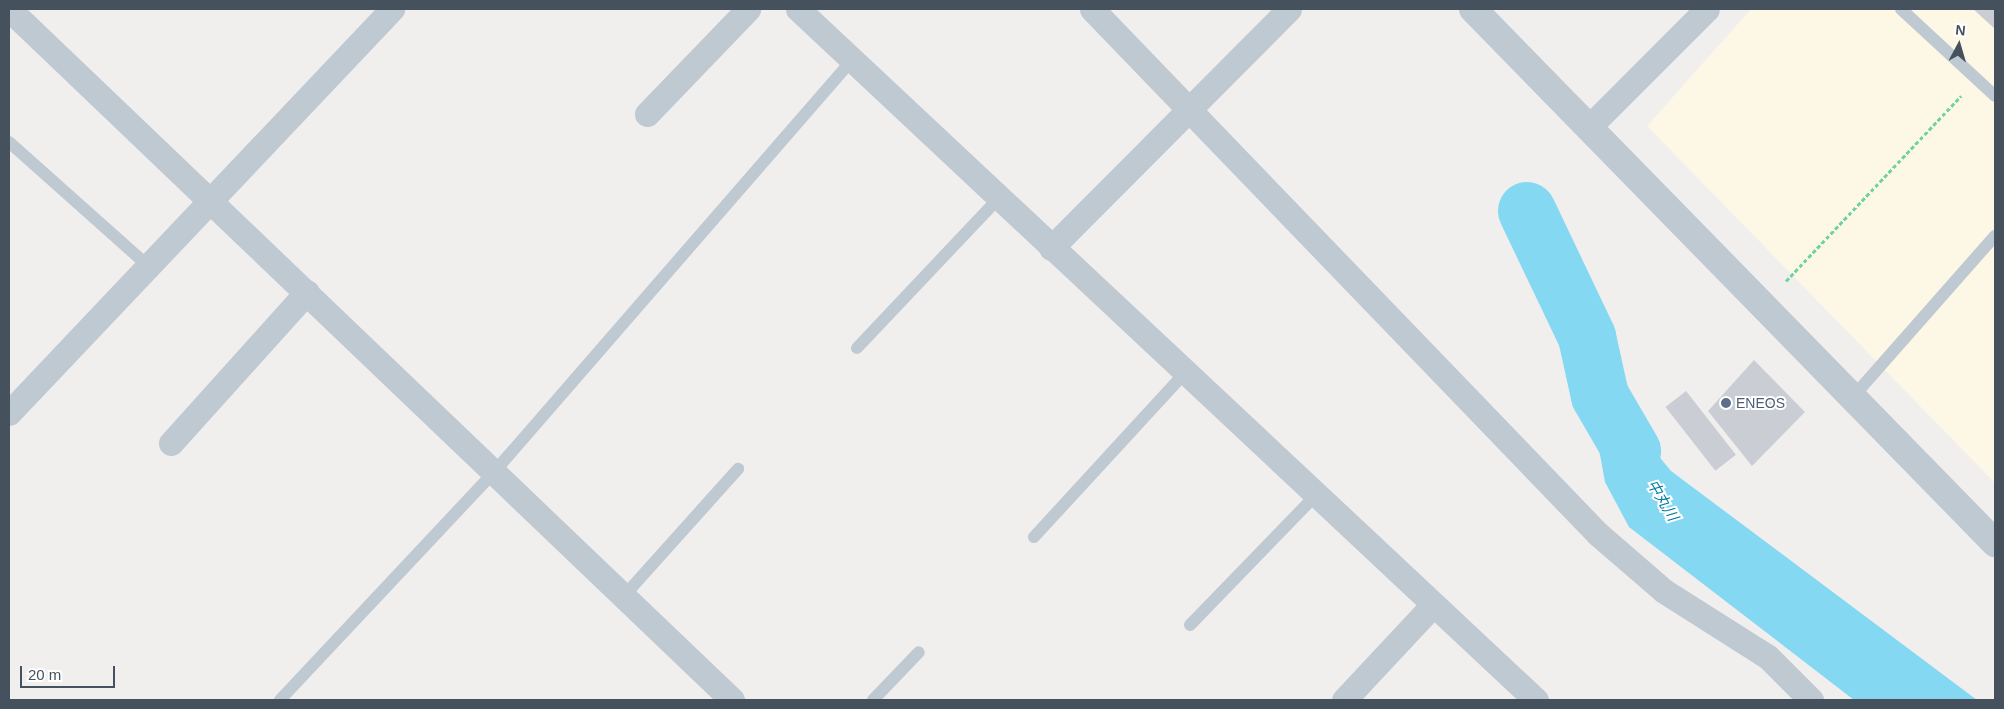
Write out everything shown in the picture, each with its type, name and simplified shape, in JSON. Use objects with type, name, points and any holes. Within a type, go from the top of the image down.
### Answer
[{"type":"street","points":[[12,405],[148,266],[392,9]]},
{"type":"street","points":[[647,114],[748,9]]},
{"type":"street","points":[[798,9],[1051,248],[1536,700]]},
{"type":"street","points":[[1092,9],[1191,108],[1598,534],[1664,591],[1768,657],[1811,700]]},
{"type":"street","points":[[1051,248],[1289,9]]},
{"type":"street","points":[[1473,9],[1995,543]]},
{"type":"street","points":[[1588,128],[1707,9]]},
{"type":"street","points":[[9,10],[210,199],[732,700]]},
{"type":"street","points":[[171,443],[307,292]]},
{"type":"street","points":[[1344,700],[1434,605]]},
{"type":"lane","points":[[1902,9],[1995,96]]},
{"type":"lane","points":[[280,700],[495,472],[852,60]]},
{"type":"lane","points":[[9,142],[148,266]]},
{"type":"lane","points":[[857,348],[998,198]]},
{"type":"lane","points":[[1852,398],[1995,236]]},
{"type":"lane","points":[[1034,537],[1185,373]]},
{"type":"lane","points":[[624,596],[738,469]]},
{"type":"lane","points":[[1190,625],[1316,495]]},
{"type":"lane","points":[[873,700],[919,652]]},
{"type":"path","points":[[1786,281],[1977,79]]},
{"type":"shaded area","points":[[1751,9],[1995,9],[1995,483],[1647,126]]},
{"type":"water","points":[[1596,380],[1671,471],[1977,700],[1854,700],[1629,527],[1605,482],[1594,422]]},
{"type":"building","points":[[1973,9],[1995,9],[1995,29]]},
{"type":"building","points":[[1754,360],[1805,412],[1752,466],[1708,411]]},
{"type":"building","points":[[1686,391],[1736,455],[1715,471],[1666,407]]},
{"type":"waterway","name":"中丸川","points":[[1527,211],[1587,337],[1600,396],[1632,451]]},
{"type":"place","name":"ENEOS","points":[[1726,403]]}]
